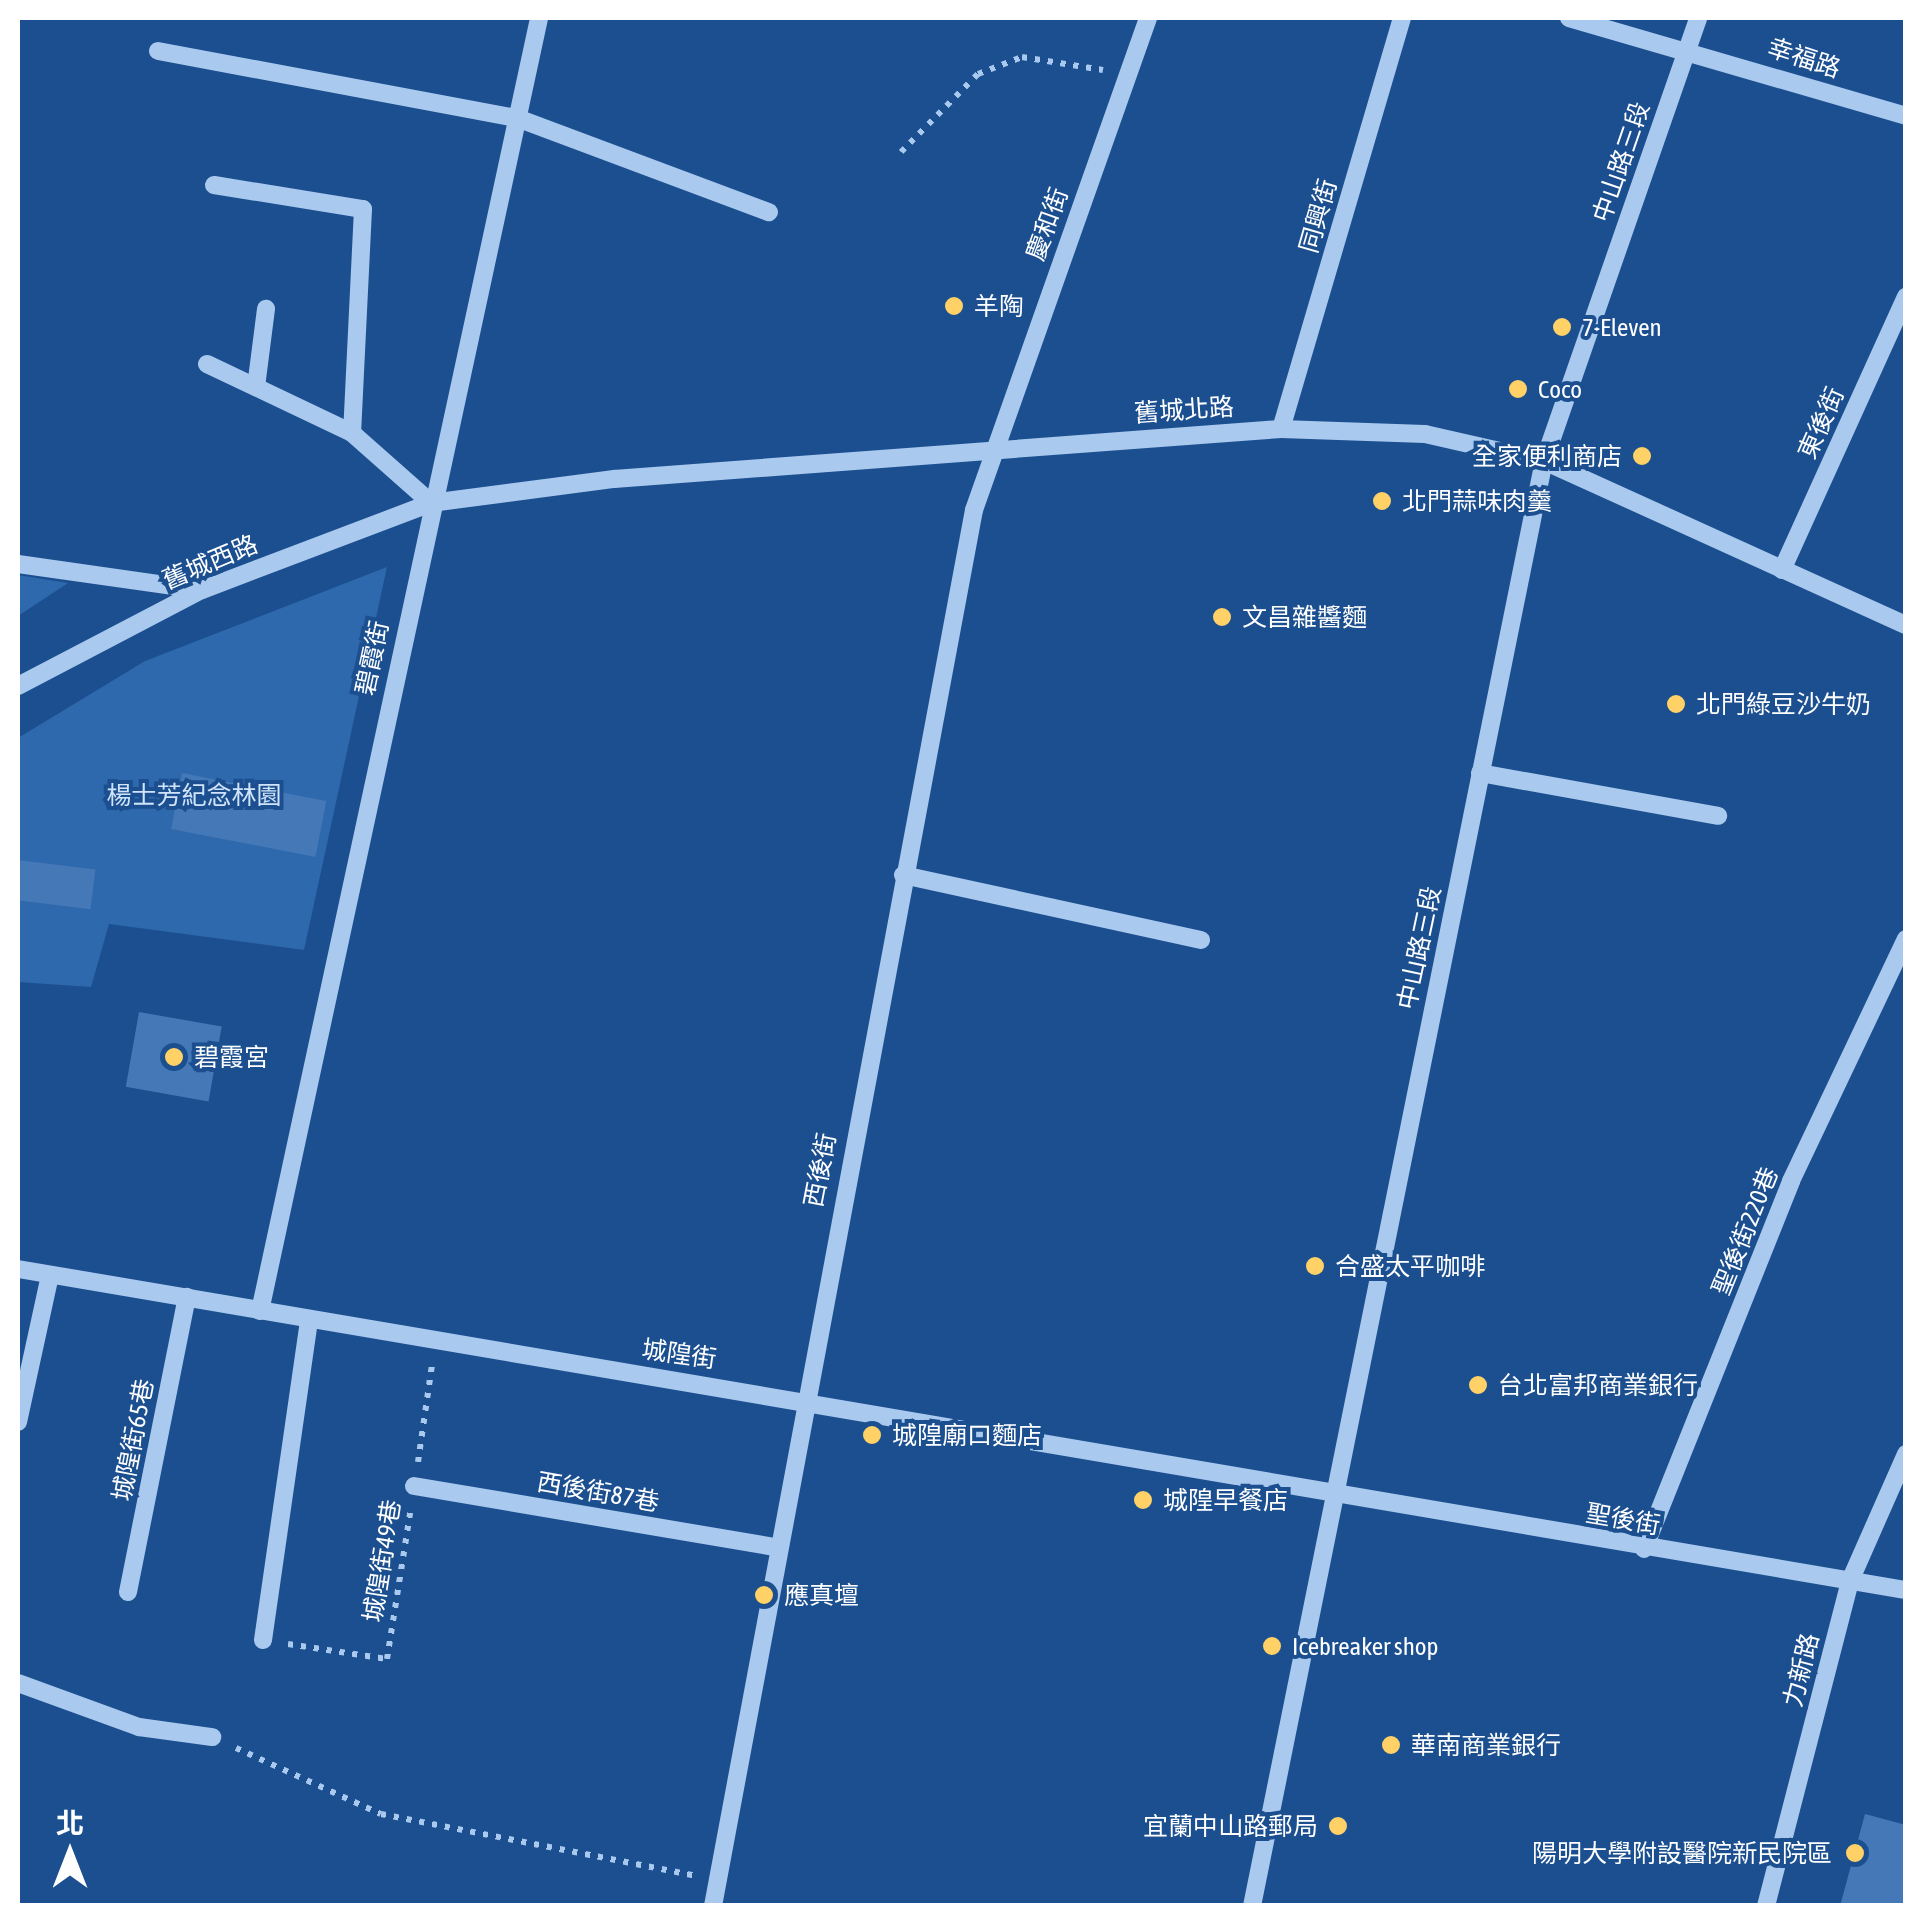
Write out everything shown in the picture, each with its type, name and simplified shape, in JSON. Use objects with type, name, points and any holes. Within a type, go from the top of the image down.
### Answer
[{"type":"street","name":"碧霞街","points":[[260,1311],[430,503],[540,18]]},
{"type":"street","name":"慶和街","points":[[993,448],[1148,18]]},
{"type":"street","name":"同興街","points":[[1282,429],[1402,18]]},
{"type":"street","name":"幸福路","points":[[1569,18],[1688,47],[1906,116]]},
{"type":"street","name":"中山路三段","points":[[1252,1906],[1544,461],[1698,18]]},
{"type":"street","points":[[158,52],[517,118],[769,212]]},
{"type":"street","points":[[214,184],[363,209],[352,433]]},
{"type":"street","name":"東後街","points":[[1782,570],[1906,297]]},
{"type":"street","points":[[256,387],[266,309]]},
{"type":"street","points":[[206,364],[352,433],[430,503]]},
{"type":"street","name":"舊城北路","points":[[430,503],[993,448],[1282,429],[1425,434],[1544,461],[1906,625]]},
{"type":"street","name":"西後街","points":[[712,1906],[774,1547],[902,875],[993,448]]},
{"type":"street","name":"舊城西路","points":[[18,686],[202,590],[430,503]]},
{"type":"street","points":[[18,564],[202,590]]},
{"type":"street","points":[[1480,773],[1718,816]]},
{"type":"street","points":[[902,875],[1201,940]]},
{"type":"street","name":"聖後街220巷","points":[[1644,1549],[1791,1181],[1906,939]]},
{"type":"street","name":"城隍街","points":[[18,1269],[436,1344],[802,1396],[1333,1492]]},
{"type":"street","points":[[18,1422],[50,1274]]},
{"type":"street","name":"城隍街65巷","points":[[128,1592],[187,1297]]},
{"type":"street","points":[[263,1640],[309,1320]]},
{"type":"street","name":"力新路","points":[[1766,1906],[1850,1581],[1906,1454]]},
{"type":"street","name":"西後街87巷","points":[[414,1486],[774,1547]]},
{"type":"street","name":"聖後街","points":[[1333,1492],[1644,1549],[1906,1590]]},
{"type":"street","points":[[18,1683],[139,1727],[212,1738]]},
{"type":"path","points":[[901,152],[978,74],[1022,57],[1127,76]]},
{"type":"path","name":"城隍街49巷","points":[[263,1640],[387,1659],[436,1344]]},
{"type":"path","points":[[212,1738],[380,1814],[718,1880]]},
{"type":"green space","name":"楊士芳紀念林園","points":[[387,567],[304,950],[109,924],[91,987],[18,982],[18,738],[145,661]]},
{"type":"green space","points":[[18,575],[68,583],[18,616]]},
{"type":"building","points":[[182,773],[326,801],[315,857],[171,829]]},
{"type":"building","name":"楊士芳紀念林園","points":[[18,860],[95,870],[91,909],[18,900]]},
{"type":"building","name":"碧霞宮","points":[[139,1012],[222,1027],[209,1101],[126,1087]]},
{"type":"building","points":[[1865,1814],[1906,1825],[1906,1906],[1840,1906]]},
{"type":"place","name":"羊陶","points":[[954,306]]},
{"type":"place","name":"7-Eleven","points":[[1562,327]]},
{"type":"place","name":"Coco","points":[[1518,389]]},
{"type":"place","name":"全家便利商店","points":[[1642,456]]},
{"type":"place","name":"北門蒜味肉羹","points":[[1382,501]]},
{"type":"place","name":"文昌雜醬麵","points":[[1222,617]]},
{"type":"place","name":"北門綠豆沙牛奶","points":[[1676,704]]},
{"type":"place","name":"碧霞宮","points":[[174,1057]]},
{"type":"place","name":"合盛太平咖啡","points":[[1315,1266]]},
{"type":"place","name":"台北富邦商業銀行","points":[[1478,1385]]},
{"type":"place","name":"城隍廟口麵店","points":[[872,1435]]},
{"type":"place","name":"城隍早餐店","points":[[1143,1500]]},
{"type":"place","name":"應真壇","points":[[764,1595]]},
{"type":"place","name":"Icebreaker shop","points":[[1272,1646]]},
{"type":"place","name":"華南商業銀行","points":[[1391,1745]]},
{"type":"place","name":"宜蘭中山路郵局","points":[[1338,1826]]},
{"type":"place","name":"陽明大學附設醫院新民院區","points":[[1855,1853]]}]
